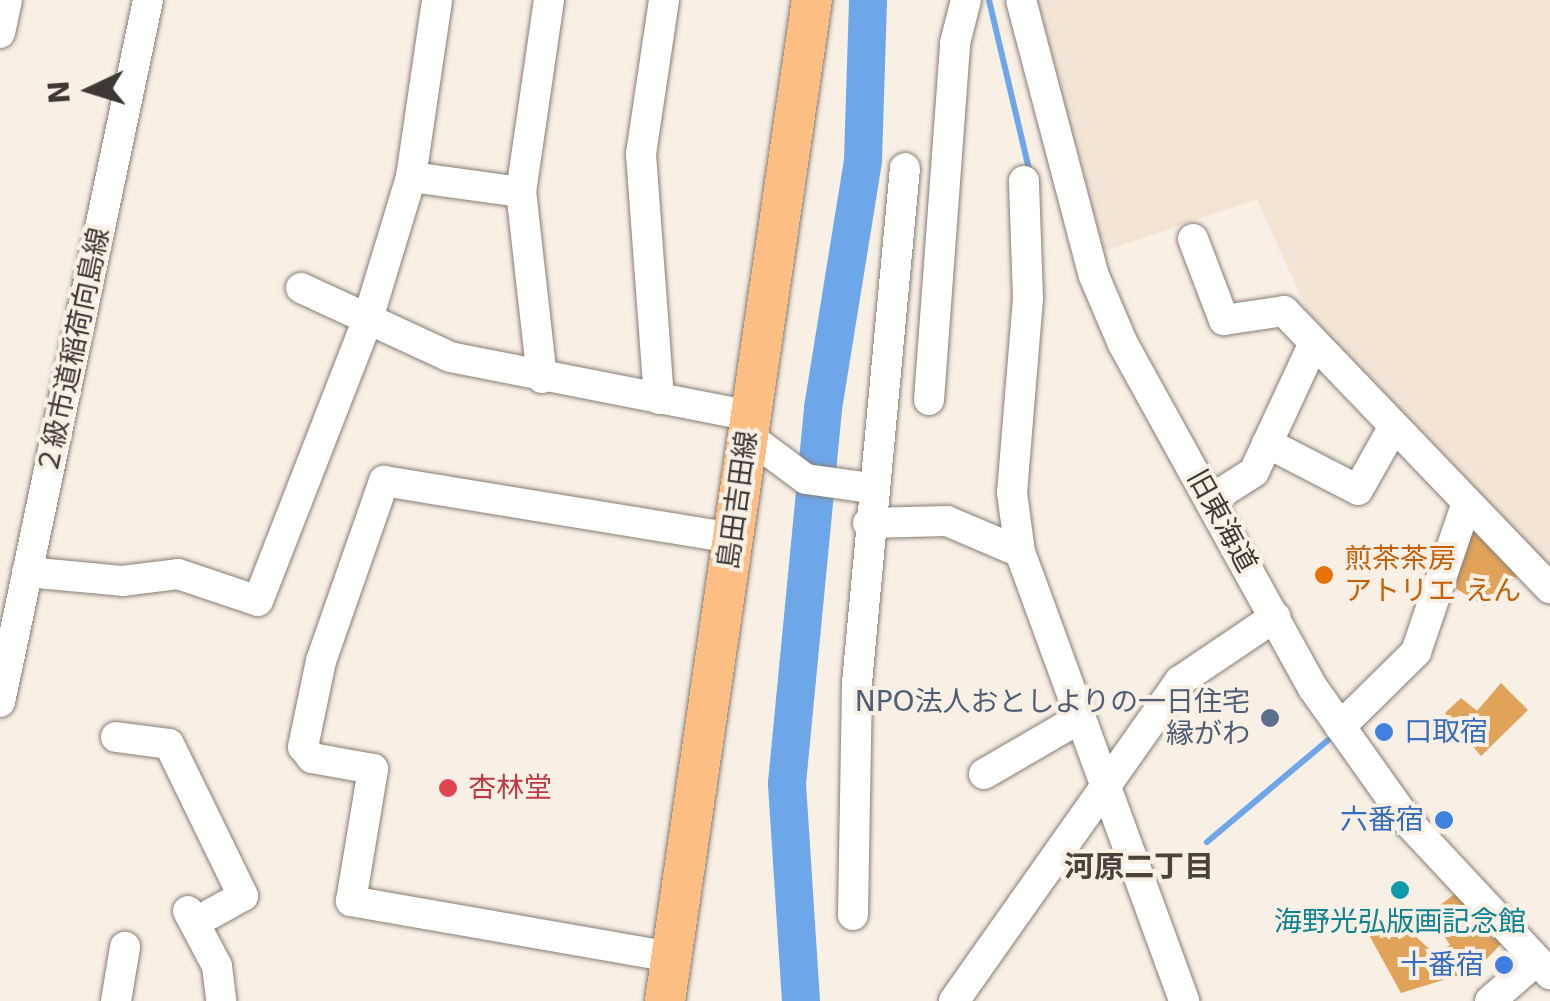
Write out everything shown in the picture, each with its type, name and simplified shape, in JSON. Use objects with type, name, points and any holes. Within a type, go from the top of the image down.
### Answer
[{"type":"main road","name":"島田吉田線","points":[[665,1001],[812,0]]},
{"type":"street","points":[[0,33],[7,0]]},
{"type":"street","name":"２級市道稲荷向島線","points":[[0,702],[148,0]]},
{"type":"street","points":[[27,572],[122,581],[178,574],[258,601],[367,322],[411,177],[437,0]]},
{"type":"street","points":[[542,378],[521,192],[549,0]]},
{"type":"street","points":[[659,399],[641,154],[664,0]]},
{"type":"street","points":[[929,400],[966,0]]},
{"type":"street","name":"旧東海道","points":[[1021,0],[1094,276],[1210,500],[1340,727],[1409,823],[1543,968]]},
{"type":"street","points":[[853,916],[868,522],[905,168]]},
{"type":"street","points":[[411,177],[521,192]]},
{"type":"street","points":[[1024,181],[1028,298],[1012,493],[1020,552],[1077,720],[1094,737],[1184,1001]]},
{"type":"street","points":[[1193,239],[1224,320],[1284,312],[1550,588]]},
{"type":"street","points":[[301,288],[367,322],[450,357],[659,399],[749,426],[806,479],[871,488]]},
{"type":"street","points":[[890,306],[936,309]]},
{"type":"street","points":[[1210,500],[1254,472],[1314,343]]},
{"type":"street","points":[[1267,443],[1358,490],[1394,426]]},
{"type":"street","points":[[672,957],[350,901],[373,770],[312,758],[304,747],[321,661],[384,481],[733,538]]},
{"type":"street","points":[[1340,727],[1416,652],[1467,502]]},
{"type":"street","points":[[868,522],[947,521],[1020,552]]},
{"type":"street","points":[[954,1001],[1180,681],[1276,617]]},
{"type":"street","points":[[984,774],[1077,720]]},
{"type":"street","points":[[116,737],[169,744],[243,896],[199,913],[218,966],[221,1001]]},
{"type":"street","points":[[116,1001],[125,948]]},
{"type":"street","points":[[1490,1001],[1543,968]]},
{"type":"shaded area","points":[[1038,0],[1550,0],[1550,569],[1308,313],[1257,199],[1104,251]]},
{"type":"shaded area","points":[[1472,515],[1523,571],[1485,606],[1450,585]]},
{"type":"shaded area","points":[[1501,683],[1528,710],[1481,756],[1445,713],[1461,698],[1477,711]]},
{"type":"shaded area","points":[[1456,893],[1501,944],[1476,970],[1401,993],[1369,935],[1393,916],[1436,955],[1450,945],[1442,933],[1453,924],[1439,906]]},
{"type":"waterway","points":[[801,1001],[787,783],[823,408],[863,160],[868,0]]},
{"type":"waterway","points":[[989,0],[1030,173]]},
{"type":"waterway","points":[[1207,842],[1328,740]]},
{"type":"place","name":"煎茶茶房 アトリエ えん","points":[[1324,575]]},
{"type":"place","name":"NPO法人おとしよりの一日住宅 縁がわ","points":[[1270,718]]},
{"type":"place","name":"口取宿","points":[[1384,732]]},
{"type":"place","name":"杏林堂","points":[[448,788]]},
{"type":"place","name":"六番宿","points":[[1444,820]]},
{"type":"place","name":"海野光弘版画記念館","points":[[1400,890]]},
{"type":"place","name":"十番宿","points":[[1504,965]]},
{"type":"district","name":"河原二丁目","points":[[1139,867]]}]
